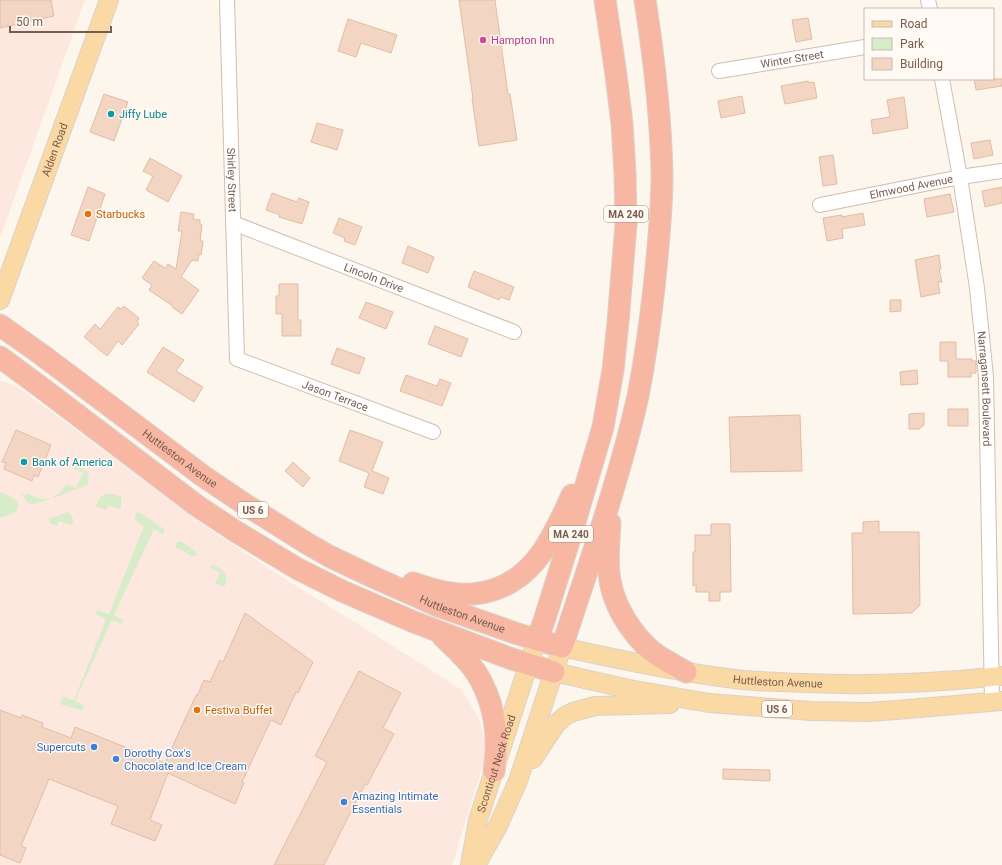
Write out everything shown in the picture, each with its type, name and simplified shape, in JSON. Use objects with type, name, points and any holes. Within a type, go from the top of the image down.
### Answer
[{"type":"highway","name":"MA 240","points":[[537,640],[603,427],[613,370],[626,224],[625,173],[622,124],[605,0]]},
{"type":"highway","name":"MA 240","points":[[562,647],[626,446],[638,396],[652,309],[660,224],[662,175],[660,123],[645,0]]},
{"type":"highway","name":"Huttleston Avenue","points":[[0,325],[203,476],[251,509],[308,544],[373,577],[438,606],[537,640],[562,647]]},
{"type":"highway","name":"US 6","points":[[0,357],[177,491],[235,531],[298,569],[364,601],[439,632],[554,672]]},
{"type":"highway","points":[[329,556],[438,591],[463,595],[487,592],[502,587],[530,568],[543,551],[558,526],[603,427]]},
{"type":"highway","points":[[612,492],[608,562],[609,580],[617,605],[626,622],[644,644],[656,655],[686,672]]},
{"type":"highway","points":[[439,632],[469,663],[477,673],[484,686],[493,713],[495,727],[496,751],[494,770]]},
{"type":"main road","name":"Alden Road","points":[[0,300],[109,0]]},
{"type":"main road","name":"MA 240","points":[[528,664],[537,640]]},
{"type":"main road","name":"Huttleston Avenue","points":[[562,647],[686,672],[759,681],[830,685],[898,684],[997,677]]},
{"type":"main road","name":"MA 240","points":[[554,672],[562,647]]},
{"type":"main road","name":"Sconticut Neck Road","points":[[470,865],[478,820],[528,664]]},
{"type":"main road","name":"Sconticut Neck Road","points":[[476,865],[498,826],[518,781],[554,672]]},
{"type":"main road","name":"US 6","points":[[554,672],[629,689],[709,703],[810,711],[838,712],[896,710],[997,702]]},
{"type":"main road","points":[[518,781],[556,724],[565,716],[574,712],[602,705],[709,703]]},
{"type":"street","name":"Shirley Street","points":[[227,0],[237,359]]},
{"type":"street","name":"Winter Street","points":[[719,71],[864,47]]},
{"type":"street","name":"Narragansett Boulevard","points":[[942,80],[960,177],[977,288],[986,377],[997,702]]},
{"type":"street","name":"Elmwood Avenue","points":[[820,205],[960,177],[1002,171]]},
{"type":"street","name":"Lincoln Drive","points":[[233,223],[514,332]]},
{"type":"street","name":"Jason Terrace","points":[[237,359],[433,432]]},
{"type":"shaded area","points":[[0,0],[85,0],[0,238]]},
{"type":"shaded area","points":[[0,381],[18,387],[208,528],[285,579],[462,690],[480,721],[484,742],[485,759],[452,865],[0,865]]},
{"type":"green space","points":[[75,464],[88,472],[89,480],[87,485],[54,498],[53,496],[60,493],[66,484],[76,488],[83,473],[73,468]]},
{"type":"green space","points":[[16,491],[26,495],[27,493],[37,498],[49,499],[36,504],[29,504],[22,494]]},
{"type":"green space","points":[[0,492],[15,499],[18,504],[18,508],[16,512],[0,518]]},
{"type":"green space","points":[[105,494],[114,494],[121,497],[121,508],[119,509],[109,505],[106,510],[96,506],[100,497]]},
{"type":"green space","points":[[67,512],[73,519],[71,525],[59,521],[57,526],[49,523],[49,519]]},
{"type":"green space","points":[[137,512],[141,513],[164,529],[164,533],[162,534],[154,529],[114,615],[123,620],[123,623],[121,624],[112,620],[75,701],[83,704],[84,708],[81,710],[62,705],[60,703],[63,697],[74,700],[106,619],[96,614],[97,610],[109,614],[144,526],[135,521]]},
{"type":"green space","points":[[179,541],[195,551],[197,553],[195,556],[192,556],[175,547],[176,543]]},
{"type":"green space","points":[[213,564],[226,576],[226,583],[224,587],[215,583],[220,573],[210,567]]},
{"type":"building","points":[[0,0],[51,0],[54,16],[0,28]]},
{"type":"building","name":"Hampton Inn","points":[[459,0],[495,0],[508,94],[510,94],[517,140],[479,146]]},
{"type":"building","points":[[808,18],[812,39],[796,42],[792,20]]},
{"type":"building","points":[[348,19],[397,35],[391,53],[361,43],[356,57],[338,51]]},
{"type":"building","points":[[1002,79],[1002,86],[976,90],[974,80]]},
{"type":"building","points":[[808,81],[809,83],[814,82],[817,98],[785,104],[781,86]]},
{"type":"building","name":"Jiffy Lube","points":[[104,94],[128,102],[114,141],[90,132]]},
{"type":"building","points":[[742,96],[745,113],[721,118],[718,101]]},
{"type":"building","points":[[904,97],[908,128],[873,134],[871,120],[890,117],[887,100]]},
{"type":"building","points":[[317,123],[343,130],[337,150],[311,142]]},
{"type":"building","points":[[990,140],[993,155],[974,159],[971,143]]},
{"type":"building","points":[[833,155],[837,184],[823,186],[819,157]]},
{"type":"building","points":[[150,158],[182,176],[168,202],[146,190],[153,176],[143,171]]},
{"type":"building","name":"Starbucks","points":[[88,187],[105,194],[89,241],[71,235]]},
{"type":"building","points":[[1002,187],[1002,203],[985,207],[982,191]]},
{"type":"building","points":[[272,193],[297,202],[299,198],[309,202],[302,224],[279,217],[280,215],[266,210]]},
{"type":"building","points":[[950,194],[954,212],[927,217],[924,199]]},
{"type":"building","points":[[181,212],[194,214],[193,219],[200,220],[200,224],[202,225],[200,241],[203,241],[201,255],[199,254],[198,261],[192,260],[181,277],[199,290],[182,314],[149,290],[152,285],[142,278],[154,261],[165,268],[168,264],[176,269],[182,231],[178,231]]},
{"type":"building","points":[[863,213],[865,225],[842,229],[843,238],[827,241],[823,218],[842,215],[842,217]]},
{"type":"building","points":[[339,218],[362,227],[355,245],[344,241],[345,238],[333,233]]},
{"type":"building","points":[[408,246],[434,257],[428,273],[402,263]]},
{"type":"building","points":[[939,255],[941,269],[939,269],[942,282],[938,282],[940,293],[921,297],[915,260]]},
{"type":"building","points":[[474,271],[514,287],[509,300],[501,297],[499,300],[468,287]]},
{"type":"building","points":[[279,284],[298,284],[298,320],[301,320],[301,336],[282,336],[282,314],[276,314],[276,296],[279,296]]},
{"type":"building","points":[[890,300],[901,300],[901,311],[890,312]]},
{"type":"building","points":[[366,302],[393,312],[386,329],[359,318]]},
{"type":"building","points":[[124,306],[139,318],[137,322],[139,324],[122,345],[118,341],[107,356],[84,337],[95,324],[100,329],[118,307],[121,309]]},
{"type":"building","points":[[435,326],[468,339],[461,357],[428,344]]},
{"type":"building","points":[[940,342],[956,342],[956,359],[972,359],[971,361],[976,361],[976,373],[971,373],[971,377],[948,377],[948,361],[940,361]]},
{"type":"building","points":[[163,347],[184,360],[176,371],[203,387],[194,402],[147,372]]},
{"type":"building","points":[[337,348],[365,358],[359,374],[331,364]]},
{"type":"building","points":[[917,370],[918,384],[901,385],[900,372]]},
{"type":"building","points":[[406,375],[437,386],[440,379],[451,383],[442,406],[400,391]]},
{"type":"building","points":[[948,409],[968,409],[968,426],[948,426]]},
{"type":"building","points":[[924,413],[924,425],[919,429],[909,429],[909,414]]},
{"type":"building","points":[[800,415],[802,471],[731,472],[729,417]]},
{"type":"building","name":"Bank of America","points":[[16,430],[51,445],[38,477],[34,475],[32,481],[4,469],[6,463],[2,462]]},
{"type":"building","points":[[350,430],[383,442],[372,471],[389,478],[383,494],[364,487],[369,473],[339,461]]},
{"type":"building","points":[[293,462],[310,478],[303,487],[285,471]]},
{"type":"building","points":[[879,521],[879,532],[919,532],[920,605],[912,613],[853,614],[852,533],[863,533],[863,522]]},
{"type":"building","points":[[711,524],[730,524],[731,592],[720,592],[720,601],[709,601],[709,592],[696,592],[696,585],[693,586],[693,552],[695,552],[695,535],[711,535]]},
{"type":"building","points":[[245,613],[313,662],[298,693],[296,692],[281,725],[271,720],[242,782],[244,783],[235,804],[168,773],[150,820],[162,825],[155,841],[111,824],[118,806],[49,779],[21,846],[26,848],[20,863],[0,855],[0,710],[21,718],[22,715],[43,723],[42,727],[71,738],[75,727],[165,763],[204,680],[210,682],[220,660],[223,662]]},
{"type":"building","points":[[359,671],[401,693],[383,728],[394,734],[367,785],[365,784],[324,865],[274,865],[327,762],[315,756]]},
{"type":"building","points":[[723,769],[770,770],[770,781],[723,779]]},
{"type":"place","name":"Hampton Inn","points":[[483,40]]},
{"type":"place","name":"Jiffy Lube","points":[[111,114]]},
{"type":"place","name":"Starbucks","points":[[88,214]]},
{"type":"place","name":"Bank of America","points":[[24,462]]},
{"type":"place","name":"Festiva Buffet","points":[[197,710]]},
{"type":"place","name":"Supercuts","points":[[94,747]]},
{"type":"place","name":"Dorothy Cox's Chocolate and Ice Cream","points":[[116,759]]},
{"type":"place","name":"Amazing Intimate Essentials","points":[[344,802]]}]
